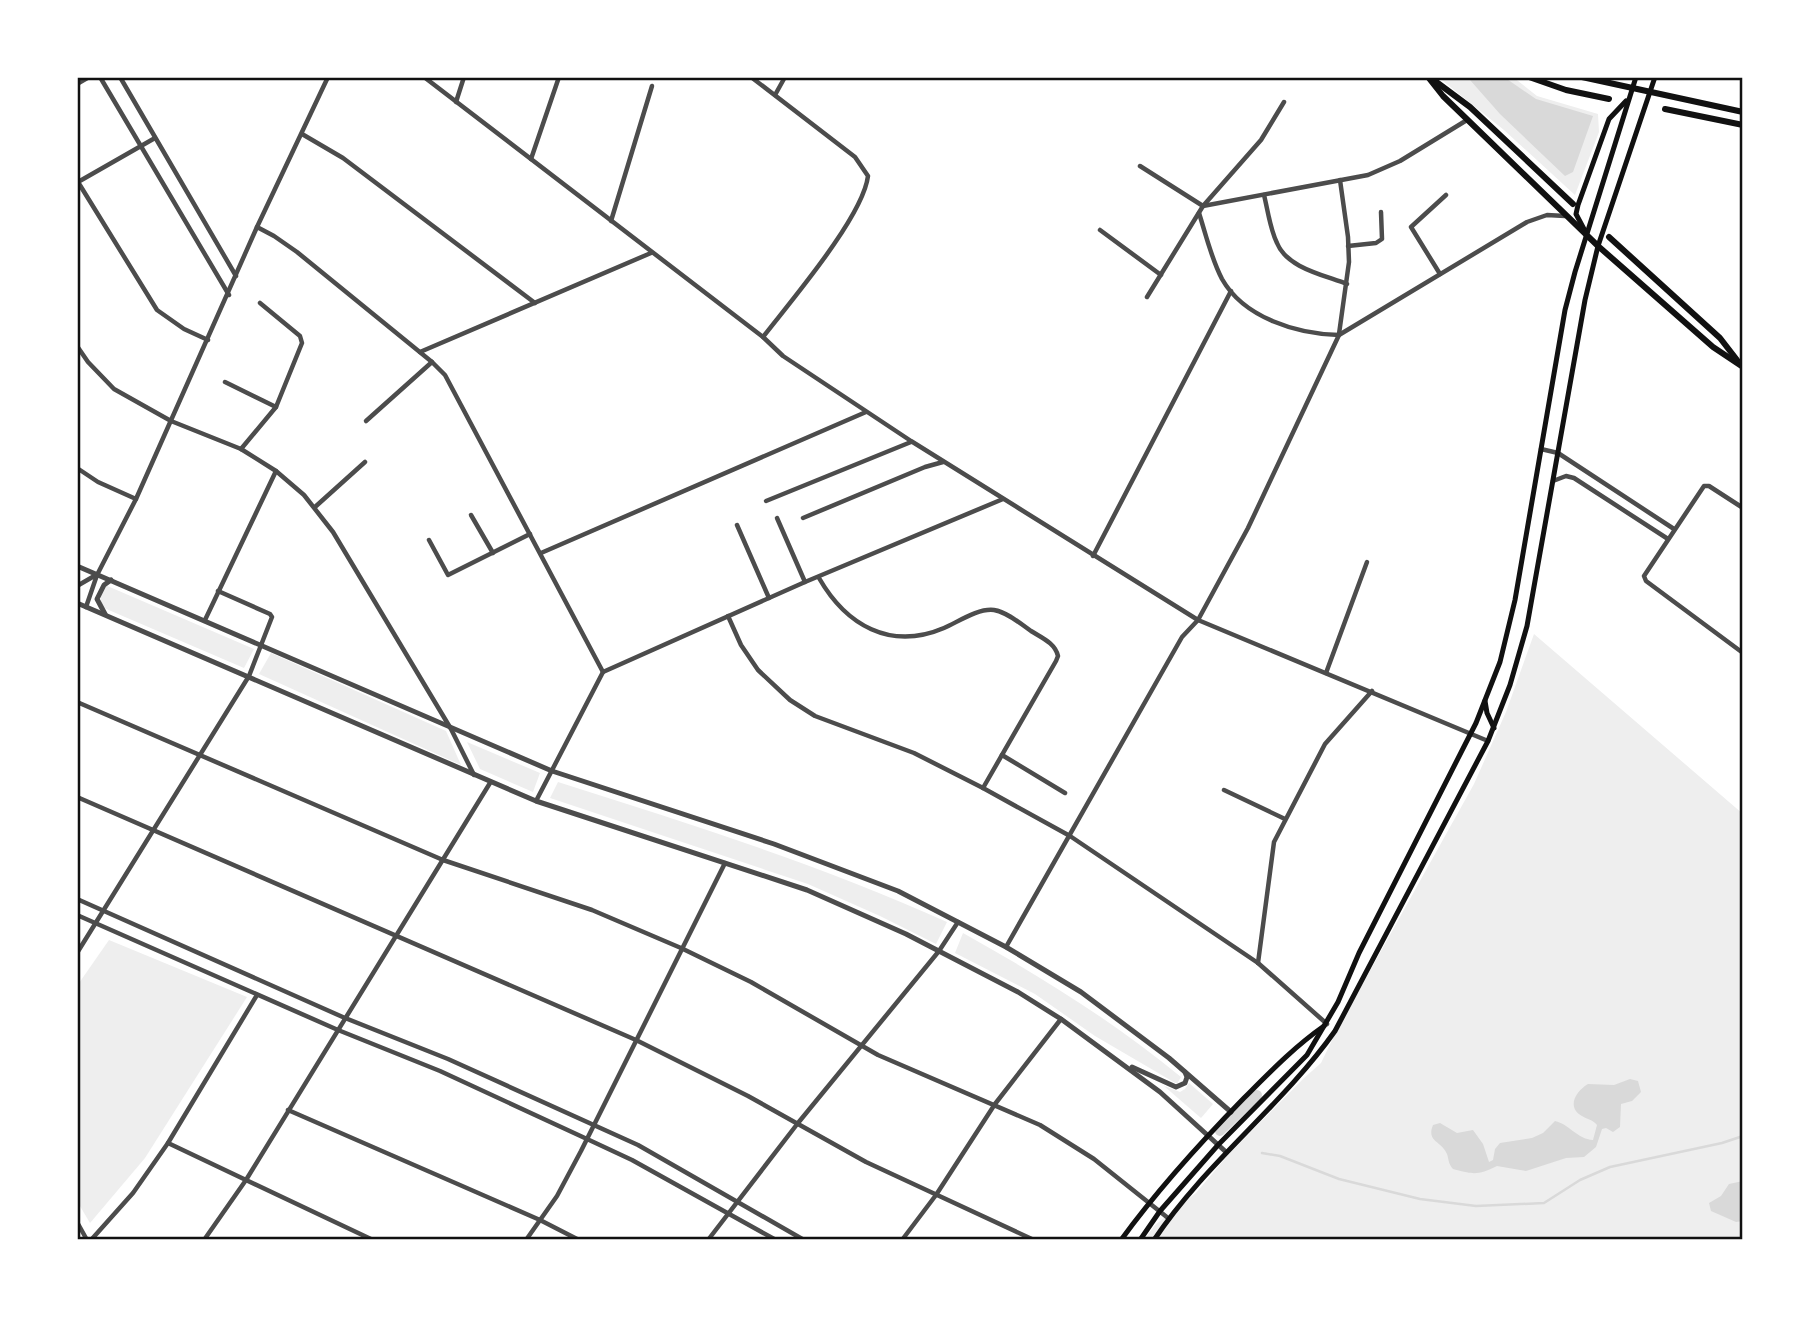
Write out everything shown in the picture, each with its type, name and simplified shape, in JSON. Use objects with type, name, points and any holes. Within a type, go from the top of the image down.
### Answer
[{"type":"main road","points":[[1429,77],[1467,119],[1598,246],[1713,347],[1742,365]]},
{"type":"main road","points":[[1429,77],[1449,89],[1470,107],[1573,204]]},
{"type":"main road","points":[[1530,77],[1566,90],[1609,99]]},
{"type":"main road","points":[[1582,77],[1743,112]]},
{"type":"main road","points":[[1140,1240],[1160,1211],[1218,1145],[1307,1055],[1326,1024],[1359,953],[1471,733],[1500,662],[1515,600],[1565,310],[1636,77]]},
{"type":"main road","points":[[1154,1240],[1168,1218],[1226,1152],[1314,1060],[1335,1031],[1494,728],[1520,656],[1527,626],[1585,300],[1598,246],[1655,77]]},
{"type":"main road","points":[[1586,234],[1576,214],[1578,205],[1609,119],[1628,99]]},
{"type":"main road","points":[[1665,109],[1743,125]]},
{"type":"main road","points":[[1609,237],[1720,338],[1742,365]]},
{"type":"main road","points":[[1485,698],[1487,713],[1494,728]]},
{"type":"main road","points":[[1121,1240],[1148,1202],[1207,1135],[1297,1045],[1326,1024]]},
{"type":"street","points":[[77,84],[89,77]]},
{"type":"street","points":[[100,77],[229,295]]},
{"type":"street","points":[[120,77],[236,277]]},
{"type":"street","points":[[86,607],[97,575],[136,499],[257,227],[328,77]]},
{"type":"street","points":[[424,77],[783,355],[911,442],[1093,556],[1198,620],[1488,741]]},
{"type":"street","points":[[456,102],[464,77]]},
{"type":"street","points":[[531,160],[559,77]]},
{"type":"street","points":[[751,77],[855,157],[868,176],[867,185],[835,243],[763,337]]},
{"type":"street","points":[[775,95],[785,77]]},
{"type":"street","points":[[611,221],[652,86]]},
{"type":"street","points":[[1147,297],[1203,206],[1261,140],[1284,102]]},
{"type":"street","points":[[1140,166],[1203,206],[1368,176],[1400,161],[1467,119]]},
{"type":"street","points":[[302,134],[343,158],[534,303]]},
{"type":"street","points":[[156,138],[77,182],[158,310],[176,325],[208,340]]},
{"type":"street","points":[[1006,947],[1182,637],[1198,620],[1248,528],[1339,335],[1347,284],[1348,246],[1340,180]]},
{"type":"street","points":[[1264,195],[1277,245],[1288,258],[1347,284]]},
{"type":"street","points":[[1440,274],[1411,227],[1446,195]]},
{"type":"street","points":[[1348,246],[1376,243],[1382,239],[1381,212]]},
{"type":"street","points":[[1199,213],[1214,259],[1231,291],[1256,312],[1275,322],[1313,333],[1339,335],[1527,222],[1547,215],[1569,217]]},
{"type":"street","points":[[257,227],[298,253],[432,362],[450,383],[603,672]]},
{"type":"street","points":[[1100,230],[1161,275]]},
{"type":"street","points":[[420,352],[652,252]]},
{"type":"street","points":[[1093,556],[1231,291]]},
{"type":"street","points":[[241,449],[276,407],[302,339],[260,303]]},
{"type":"street","points":[[77,346],[114,389],[171,421],[241,449],[291,482],[315,507],[452,729],[474,776]]},
{"type":"street","points":[[366,421],[432,362]]},
{"type":"street","points":[[225,382],[276,407]]},
{"type":"street","points":[[541,554],[866,412]]},
{"type":"street","points":[[766,502],[911,442]]},
{"type":"street","points":[[1541,449],[1558,453],[1674,529]]},
{"type":"street","points":[[315,507],[365,462]]},
{"type":"street","points":[[803,518],[925,467],[944,462]]},
{"type":"street","points":[[77,468],[98,482],[136,499]]},
{"type":"street","points":[[205,620],[276,471]]},
{"type":"street","points":[[1552,481],[1566,476],[1574,478],[1668,539]]},
{"type":"street","points":[[1743,508],[1709,486],[1704,486],[1645,570],[1646,581],[1743,653]]},
{"type":"street","points":[[1619,507],[1626,498]]},
{"type":"street","points":[[536,802],[603,672],[805,582],[1003,499]]},
{"type":"street","points":[[471,515],[494,553]]},
{"type":"street","points":[[777,518],[805,582]]},
{"type":"street","points":[[737,524],[769,598]]},
{"type":"street","points":[[429,540],[449,575],[530,534]]},
{"type":"street","points":[[1326,673],[1367,562]]},
{"type":"street","points":[[77,566],[552,771],[774,844],[898,891],[1006,947],[1092,1000],[1182,1068],[1231,1112]]},
{"type":"street","points":[[77,586],[97,575]]},
{"type":"street","points":[[819,578],[844,612],[867,627],[888,635],[908,637],[929,634],[976,614],[995,610],[1054,647],[1058,656],[1056,662],[983,788]]},
{"type":"street","points":[[105,614],[97,599],[104,585],[111,580]]},
{"type":"street","points":[[77,953],[201,755],[248,676],[262,645],[272,617],[270,614],[218,590]]},
{"type":"street","points":[[77,603],[536,802],[807,890],[939,951],[1018,992],[1123,1062],[1160,1091],[1226,1152]]},
{"type":"street","points":[[728,616],[741,645],[758,670],[778,691],[800,708],[897,746],[983,788],[1070,836],[1258,963],[1326,1024]]},
{"type":"street","points":[[1258,963],[1273,842],[1325,744],[1372,691]]},
{"type":"street","points":[[77,702],[443,860],[592,910],[681,948],[751,982],[861,1046],[995,1104],[1066,1140],[1094,1158],[1168,1218]]},
{"type":"street","points":[[1002,755],[1065,793]]},
{"type":"street","points":[[204,1240],[246,1180],[490,783]]},
{"type":"street","points":[[1224,790],[1285,819]]},
{"type":"street","points":[[77,797],[636,1040],[693,1067],[866,1162],[1034,1240]]},
{"type":"street","points":[[526,1240],[557,1196],[725,863]]},
{"type":"street","points":[[77,899],[345,1018],[435,1053],[594,1124],[638,1145],[804,1240]]},
{"type":"street","points":[[77,915],[338,1030],[440,1071],[587,1139],[776,1240]]},
{"type":"street","points":[[708,1240],[798,1124],[939,951],[958,921]]},
{"type":"street","points":[[77,1222],[89,1240],[133,1193],[168,1143],[257,995]]},
{"type":"street","points":[[902,1240],[936,1195],[995,1104],[1061,1019]]},
{"type":"street","points":[[1123,1062],[1176,1087],[1186,1080],[1186,1073],[1182,1068]]},
{"type":"street","points":[[288,1110],[540,1220],[579,1240]]},
{"type":"street","points":[[168,1143],[373,1240]]},
{"type":"shaded area","points":[[1438,77],[1513,77],[1537,96],[1598,114],[1599,132],[1575,195],[1504,130]]},
{"type":"shaded area","points":[[1472,77],[1504,77],[1536,99],[1593,116],[1573,172],[1565,176],[1500,114],[1470,80]]},
{"type":"shaded area","points":[[105,585],[254,649],[244,668],[104,608],[101,596]]},
{"type":"shaded area","points":[[1534,634],[1743,814],[1743,1240],[1144,1240],[1155,1225],[1196,1193],[1228,1155],[1321,1063],[1474,784],[1506,712]]},
{"type":"shaded area","points":[[271,653],[446,731],[461,765],[259,674]]},
{"type":"shaded area","points":[[467,742],[540,773],[533,792],[480,769]]},
{"type":"shaded area","points":[[558,782],[803,864],[947,922],[936,944],[808,884],[550,798]]},
{"type":"shaded area","points":[[963,933],[1048,983],[1129,1037],[1181,1077],[1177,1084],[1095,1036],[1035,994],[955,953]]},
{"type":"shaded area","points":[[109,940],[247,997],[145,1158],[90,1223],[77,1201],[77,986]]},
{"type":"shaded area","points":[[1630,1079],[1638,1081],[1641,1092],[1632,1101],[1621,1104],[1620,1127],[1613,1132],[1602,1129],[1596,1147],[1584,1157],[1566,1158],[1526,1171],[1497,1166],[1476,1173],[1466,1172],[1453,1169],[1445,1150],[1432,1135],[1433,1125],[1440,1123],[1457,1133],[1473,1130],[1483,1144],[1489,1162],[1493,1160],[1495,1149],[1500,1143],[1532,1138],[1543,1133],[1555,1121],[1582,1137],[1593,1140],[1597,1125],[1577,1112],[1574,1099],[1588,1084],[1614,1085]]},
{"type":"shaded area","points":[[1189,1083],[1213,1104],[1201,1118],[1164,1086],[1180,1092]]},
{"type":"shaded area","points":[[1743,1181],[1743,1221],[1736,1222],[1711,1211],[1709,1203],[1721,1196],[1729,1184]]},
{"type":"waterway","points":[[1220,1131],[1257,1095]]},
{"type":"waterway","points":[[1262,1153],[1280,1156],[1339,1179],[1420,1199],[1476,1206],[1544,1203],[1580,1180],[1610,1167],[1743,1136]]}]
